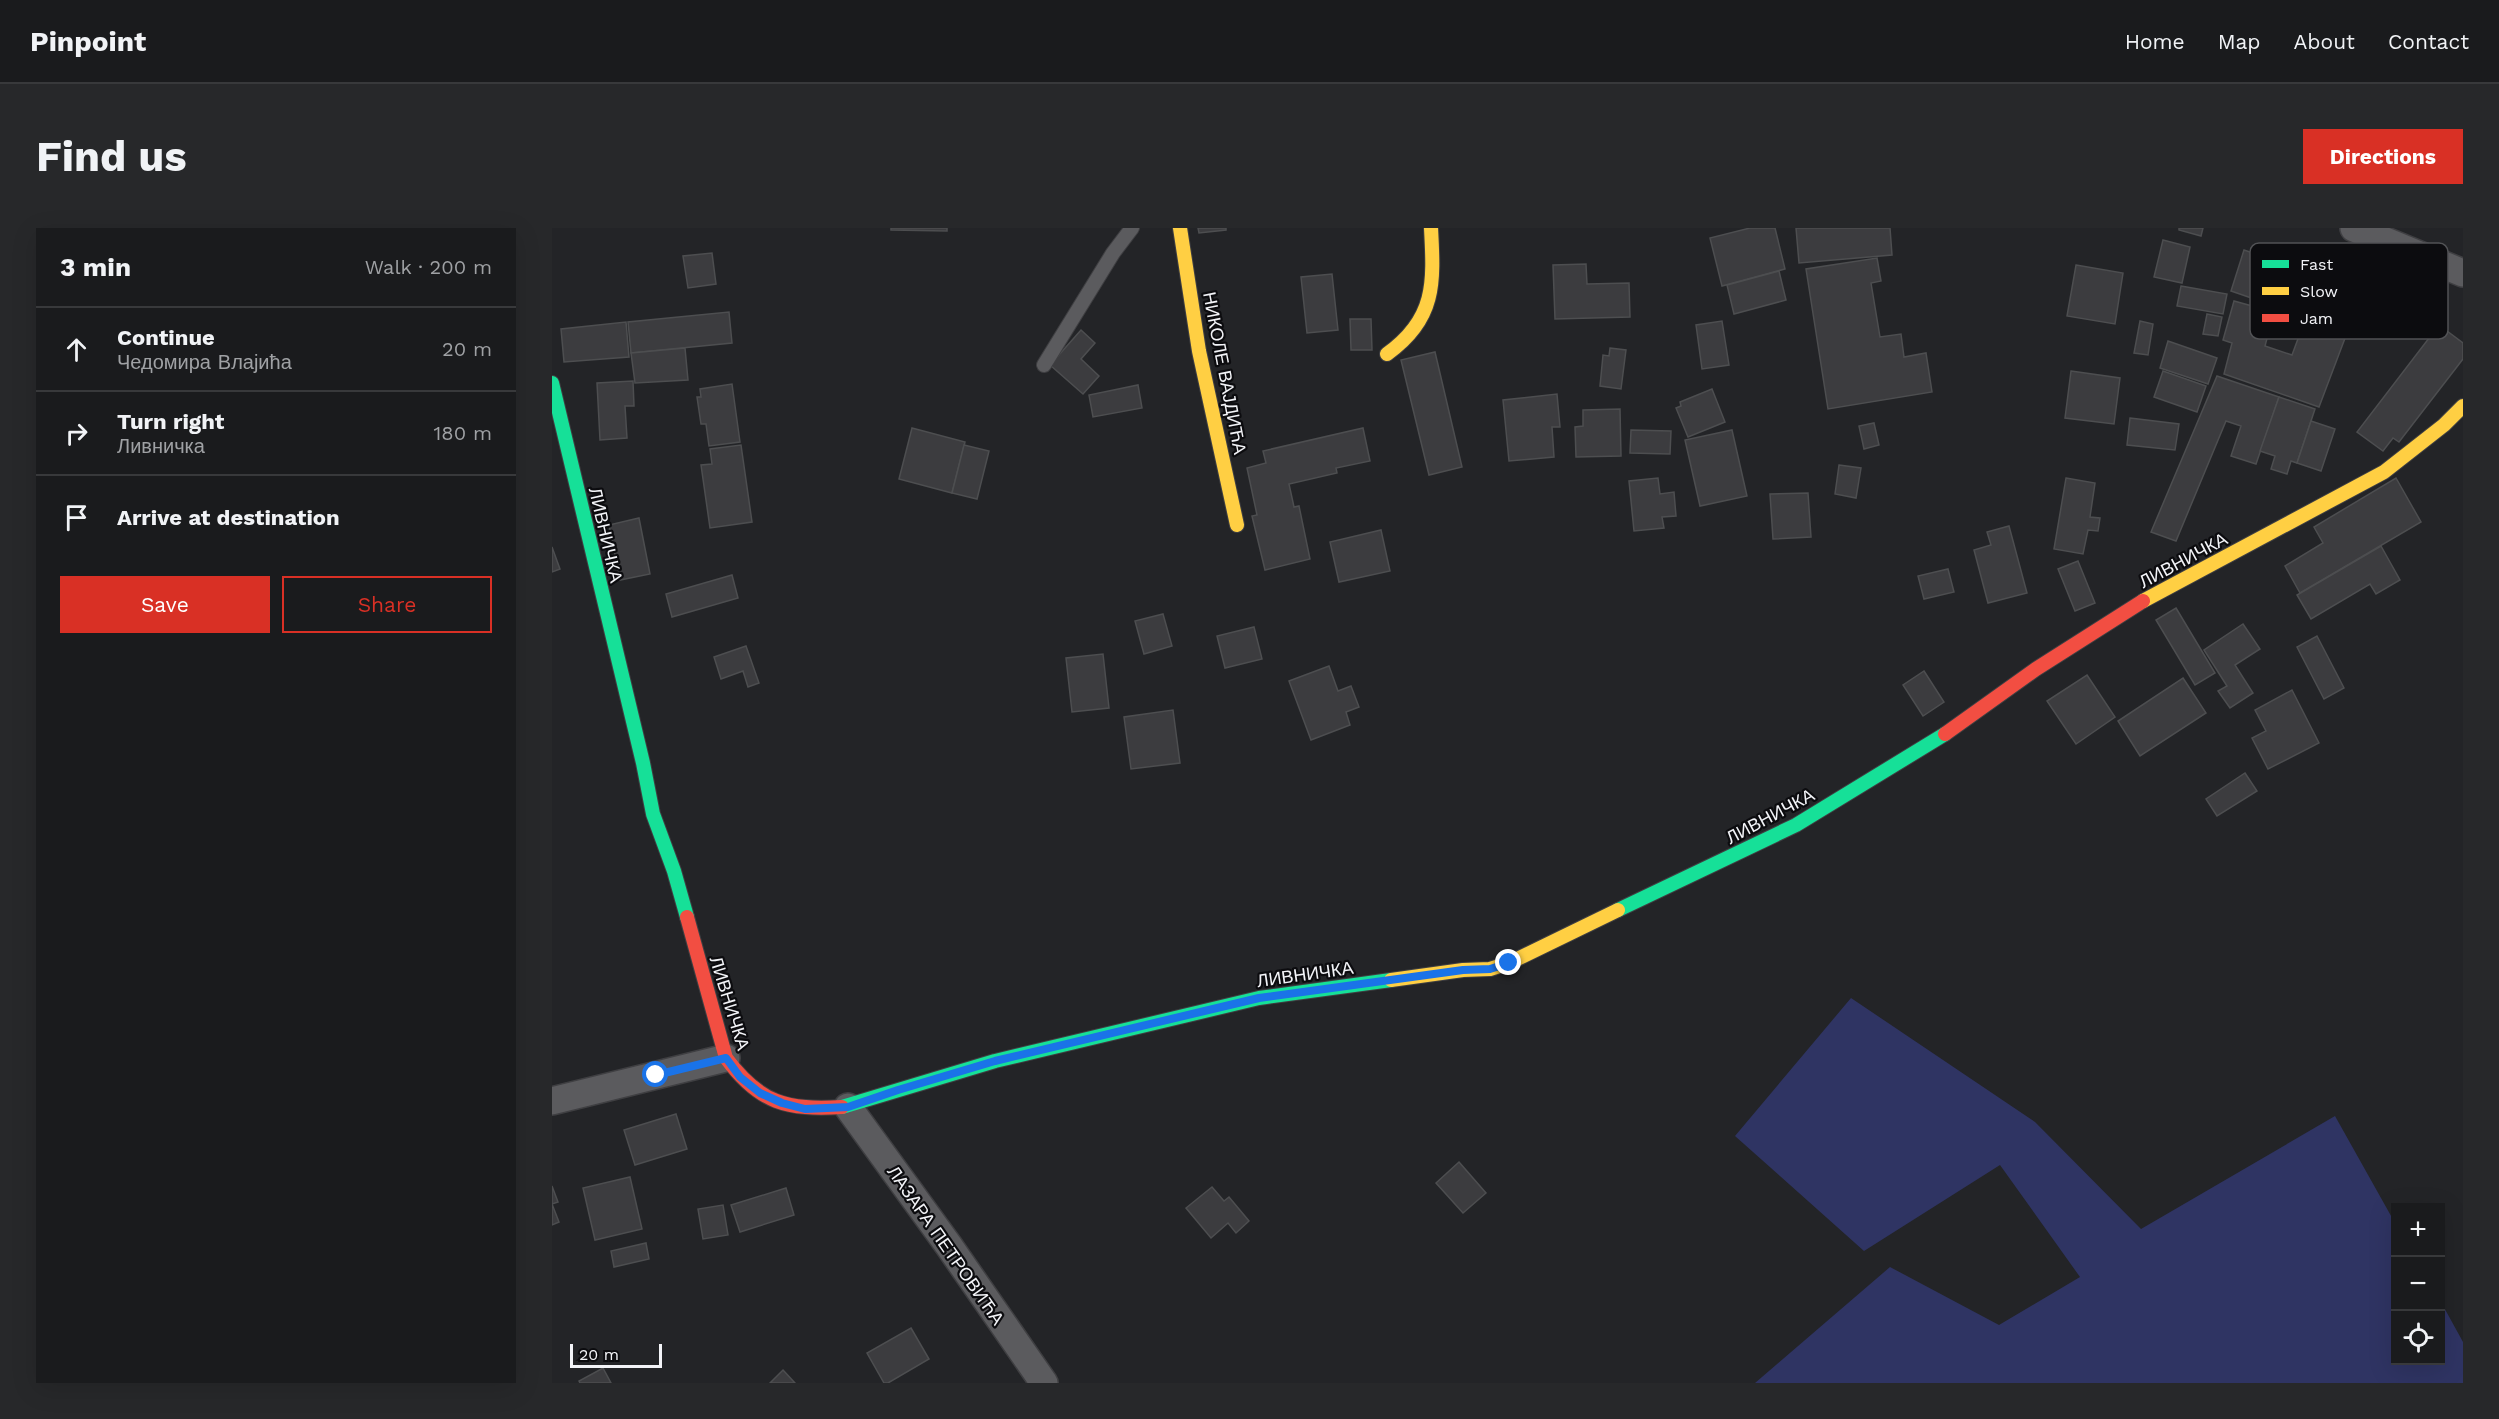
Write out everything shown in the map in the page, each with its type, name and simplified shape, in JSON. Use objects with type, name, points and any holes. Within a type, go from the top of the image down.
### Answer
[{"type":"street","name":"НИКОЛЕ ВАЈДИЋА","points":[[1180,228],[1199,351],[1237,525]]},
{"type":"street","points":[[1387,354],[1409,337],[1425,314],[1432,285],[1431,228]]},
{"type":"street","points":[[2354,228],[2390,243]]},
{"type":"street","points":[[2448,267],[2463,273]]},
{"type":"street","name":"ЛИВНИЧКА","points":[[552,383],[644,763],[653,814],[674,871],[726,1058],[740,1077],[760,1093],[782,1103],[805,1109],[848,1107],[995,1061],[1259,998],[1463,970],[1490,969],[1509,963],[1796,825],[1957,728],[2036,669],[2143,601],[2384,472],[2444,425],[2463,406]]},
{"type":"street","points":[[552,1101],[726,1058]]},
{"type":"street","name":"ЛАЗАРА ПЕТРОВИЋА","points":[[848,1107],[949,1246],[1044,1383]]},
{"type":"lane","points":[[1044,365],[1113,253],[1132,228]]},
{"type":"shaded area","points":[[1851,998],[2035,1122],[2141,1229],[2335,1116],[2391,1216],[2391,1365],[2445,1365],[2445,1309],[2463,1342],[2463,1383],[1755,1383],[1890,1267],[1999,1325],[2080,1277],[2000,1165],[1864,1251],[1735,1136]]},
{"type":"building","points":[[891,228],[947,228],[947,231],[891,230]]},
{"type":"building","points":[[1198,228],[1226,228],[1226,230],[1199,233]]},
{"type":"building","points":[[1750,228],[1775,228],[1785,269],[1722,286],[1710,238]]},
{"type":"building","points":[[1796,228],[1890,228],[1892,255],[1799,263]]},
{"type":"building","points":[[2179,228],[2203,228],[2201,236],[2179,230]]},
{"type":"building","points":[[2163,240],[2190,247],[2182,283],[2154,277]]},
{"type":"building","points":[[2244,250],[2250,252],[2250,298],[2231,291]]},
{"type":"building","points":[[712,253],[716,284],[688,288],[683,256]]},
{"type":"building","points":[[1877,258],[1881,281],[1871,283],[1880,337],[1901,334],[1904,357],[1926,353],[1932,392],[1828,409],[1806,269]]},
{"type":"building","points":[[1586,264],[1587,284],[1629,283],[1630,317],[1555,319],[1553,265]]},
{"type":"building","points":[[2076,265],[2123,273],[2115,324],[2067,316]]},
{"type":"building","points":[[1779,271],[1786,300],[1734,314],[1727,285]]},
{"type":"building","points":[[1332,274],[1338,330],[1307,333],[1301,277]]},
{"type":"building","points":[[2181,286],[2227,294],[2223,314],[2177,306]]},
{"type":"building","points":[[2234,301],[2250,305],[2250,339],[2267,339],[2265,346],[2292,355],[2298,339],[2345,339],[2319,407],[2224,374],[2232,343],[2223,340]]},
{"type":"building","points":[[729,312],[732,343],[631,353],[628,322]]},
{"type":"building","points":[[2207,314],[2222,317],[2218,336],[2203,334]]},
{"type":"building","points":[[1350,319],[1371,319],[1372,350],[1351,350]]},
{"type":"building","points":[[1722,321],[1729,365],[1702,369],[1696,325]]},
{"type":"building","points":[[2140,321],[2153,324],[2148,355],[2134,353]]},
{"type":"building","points":[[626,322],[629,357],[564,362],[561,329]]},
{"type":"building","points":[[1081,330],[1095,343],[1081,359],[1099,376],[1083,394],[1050,365]]},
{"type":"building","points":[[2448,332],[2463,343],[2463,359],[2399,442],[2393,438],[2383,451],[2357,432],[2428,339],[2448,339]]},
{"type":"building","points":[[2168,341],[2217,358],[2208,384],[2160,368]]},
{"type":"building","points":[[685,348],[688,380],[635,383],[631,353]]},
{"type":"building","points":[[1610,348],[1626,350],[1621,389],[1600,386],[1603,355],[1609,356]]},
{"type":"building","points":[[1435,352],[1462,467],[1429,475],[1401,360]]},
{"type":"building","points":[[2071,371],[2120,378],[2114,424],[2065,418]]},
{"type":"building","points":[[2163,371],[2206,386],[2197,412],[2154,397]]},
{"type":"building","points":[[2217,376],[2279,397],[2256,464],[2231,456],[2241,426],[2226,421],[2176,541],[2151,532]]},
{"type":"building","points":[[633,381],[634,406],[625,406],[627,438],[600,440],[597,383]]},
{"type":"building","points":[[732,384],[740,442],[709,446],[706,424],[701,424],[697,397],[701,397],[700,389]]},
{"type":"building","points":[[1138,385],[1142,408],[1093,417],[1089,395]]},
{"type":"building","points":[[1712,389],[1725,422],[1688,437],[1676,408],[1681,406],[1680,402]]},
{"type":"building","points":[[1557,394],[1560,427],[1552,427],[1554,457],[1509,461],[1503,400]]},
{"type":"building","points":[[2279,397],[2315,409],[2297,463],[2291,461],[2287,474],[2271,469],[2275,456],[2260,451]]},
{"type":"building","points":[[1620,409],[1621,456],[1576,457],[1575,427],[1583,426],[1583,410]]},
{"type":"building","points":[[2130,418],[2179,424],[2175,450],[2127,445]]},
{"type":"building","points":[[2311,421],[2335,429],[2321,471],[2297,463]]},
{"type":"building","points":[[1874,423],[1879,445],[1864,449],[1859,426]]},
{"type":"building","points":[[912,428],[965,442],[952,493],[899,479]]},
{"type":"building","points":[[1363,428],[1370,461],[1336,468],[1337,473],[1289,484],[1294,507],[1299,506],[1310,559],[1265,570],[1252,516],[1257,515],[1247,468],[1266,463],[1263,451]]},
{"type":"building","points":[[1631,430],[1671,431],[1670,454],[1630,453]]},
{"type":"building","points":[[1732,430],[1747,496],[1700,506],[1685,440]]},
{"type":"building","points":[[741,445],[752,522],[710,528],[701,465],[712,464],[710,449]]},
{"type":"building","points":[[964,445],[989,451],[977,499],[952,493]]},
{"type":"building","points":[[1839,465],[1861,468],[1856,498],[1835,494]]},
{"type":"building","points":[[1658,478],[1660,494],[1674,492],[1676,516],[1662,517],[1664,528],[1634,531],[1629,481]]},
{"type":"building","points":[[2066,478],[2095,483],[2090,517],[2100,518],[2098,531],[2088,530],[2083,554],[2054,549]]},
{"type":"building","points":[[2396,478],[2421,522],[2300,593],[2285,566],[2323,543],[2314,527]]},
{"type":"building","points":[[1808,493],[1811,537],[1773,539],[1770,494]]},
{"type":"building","points":[[639,518],[650,574],[620,580],[609,525]]},
{"type":"building","points":[[2009,526],[2027,593],[1988,603],[1974,550],[1991,545],[1987,532]]},
{"type":"building","points":[[1381,530],[1390,571],[1339,582],[1330,542]]},
{"type":"building","points":[[2381,546],[2400,580],[2376,594],[2370,584],[2311,619],[2297,595]]},
{"type":"building","points":[[552,547],[560,569],[552,572]]},
{"type":"building","points":[[2078,561],[2095,603],[2075,611],[2058,569]]},
{"type":"building","points":[[1948,569],[1954,592],[1924,599],[1918,576]]},
{"type":"building","points":[[732,575],[738,598],[672,617],[666,594]]},
{"type":"building","points":[[2176,608],[2215,673],[2195,685],[2156,620]]},
{"type":"building","points":[[1163,614],[1172,646],[1144,654],[1135,621]]},
{"type":"building","points":[[2243,624],[2260,649],[2235,665],[2253,693],[2230,708],[2218,691],[2227,686],[2204,650]]},
{"type":"building","points":[[1254,627],[1262,659],[1225,668],[1217,636]]},
{"type":"building","points":[[2317,636],[2344,688],[2324,699],[2297,647]]},
{"type":"building","points":[[746,646],[759,683],[748,687],[743,671],[721,679],[714,657]]},
{"type":"building","points":[[1103,654],[1109,708],[1072,712],[1066,658]]},
{"type":"building","points":[[1329,666],[1338,691],[1351,686],[1359,707],[1346,712],[1350,725],[1311,740],[1289,681]]},
{"type":"building","points":[[1924,671],[1944,702],[1923,716],[1903,685]]},
{"type":"building","points":[[2087,675],[2115,717],[2076,744],[2047,701]]},
{"type":"building","points":[[2183,678],[2206,713],[2140,756],[2118,721]]},
{"type":"building","points":[[2292,690],[2319,743],[2268,769],[2252,738],[2266,731],[2255,710]]},
{"type":"building","points":[[1173,710],[1180,763],[1131,769],[1124,717]]},
{"type":"building","points":[[2245,773],[2257,791],[2217,816],[2206,799]]},
{"type":"building","points":[[676,1114],[687,1149],[635,1165],[624,1130]]},
{"type":"building","points":[[1459,1162],[1486,1193],[1463,1213],[1436,1183]]},
{"type":"building","points":[[630,1177],[642,1229],[595,1240],[583,1188]]},
{"type":"building","points":[[552,1186],[558,1202],[552,1204]]},
{"type":"building","points":[[1212,1187],[1224,1201],[1229,1197],[1249,1221],[1236,1233],[1228,1223],[1211,1238],[1186,1208]]},
{"type":"building","points":[[786,1188],[794,1215],[740,1232],[731,1205]]},
{"type":"building","points":[[552,1204],[559,1222],[552,1225]]},
{"type":"building","points":[[723,1205],[728,1235],[703,1239],[698,1209]]},
{"type":"building","points":[[646,1243],[649,1259],[614,1267],[611,1251]]},
{"type":"building","points":[[911,1328],[929,1359],[888,1383],[884,1383],[867,1353]]},
{"type":"building","points":[[603,1368],[611,1383],[580,1383],[579,1381]]},
{"type":"building","points":[[783,1370],[795,1383],[770,1383]]},
{"type":"traffic: fast","points":[[552,383],[643,763],[653,814],[674,871],[687,917]]},
{"type":"traffic: fast","points":[[1618,910],[1796,825],[1945,734]]},
{"type":"traffic: fast","points":[[842,1107],[995,1061],[1259,998],[1391,980]]},
{"type":"traffic: slow","points":[[1180,228],[1199,351],[1237,525]]},
{"type":"traffic: slow","points":[[1387,354],[1403,341],[1423,313],[1431,283],[1431,228]]},
{"type":"traffic: slow","points":[[2143,601],[2384,472],[2444,425],[2463,406]]},
{"type":"traffic: slow","points":[[1391,980],[1463,970],[1490,969],[1509,963],[1618,910]]},
{"type":"traffic: jam","points":[[1945,734],[2036,669],[2143,601]]},
{"type":"traffic: jam","points":[[687,917],[726,1058],[738,1073],[763,1095],[776,1101],[805,1107],[842,1107]]},
{"type":"route","points":[[656,1075],[726,1058],[740,1077],[760,1093],[782,1103],[805,1109],[848,1107],[995,1061],[1259,998],[1463,970],[1490,969],[1509,963]]}]
